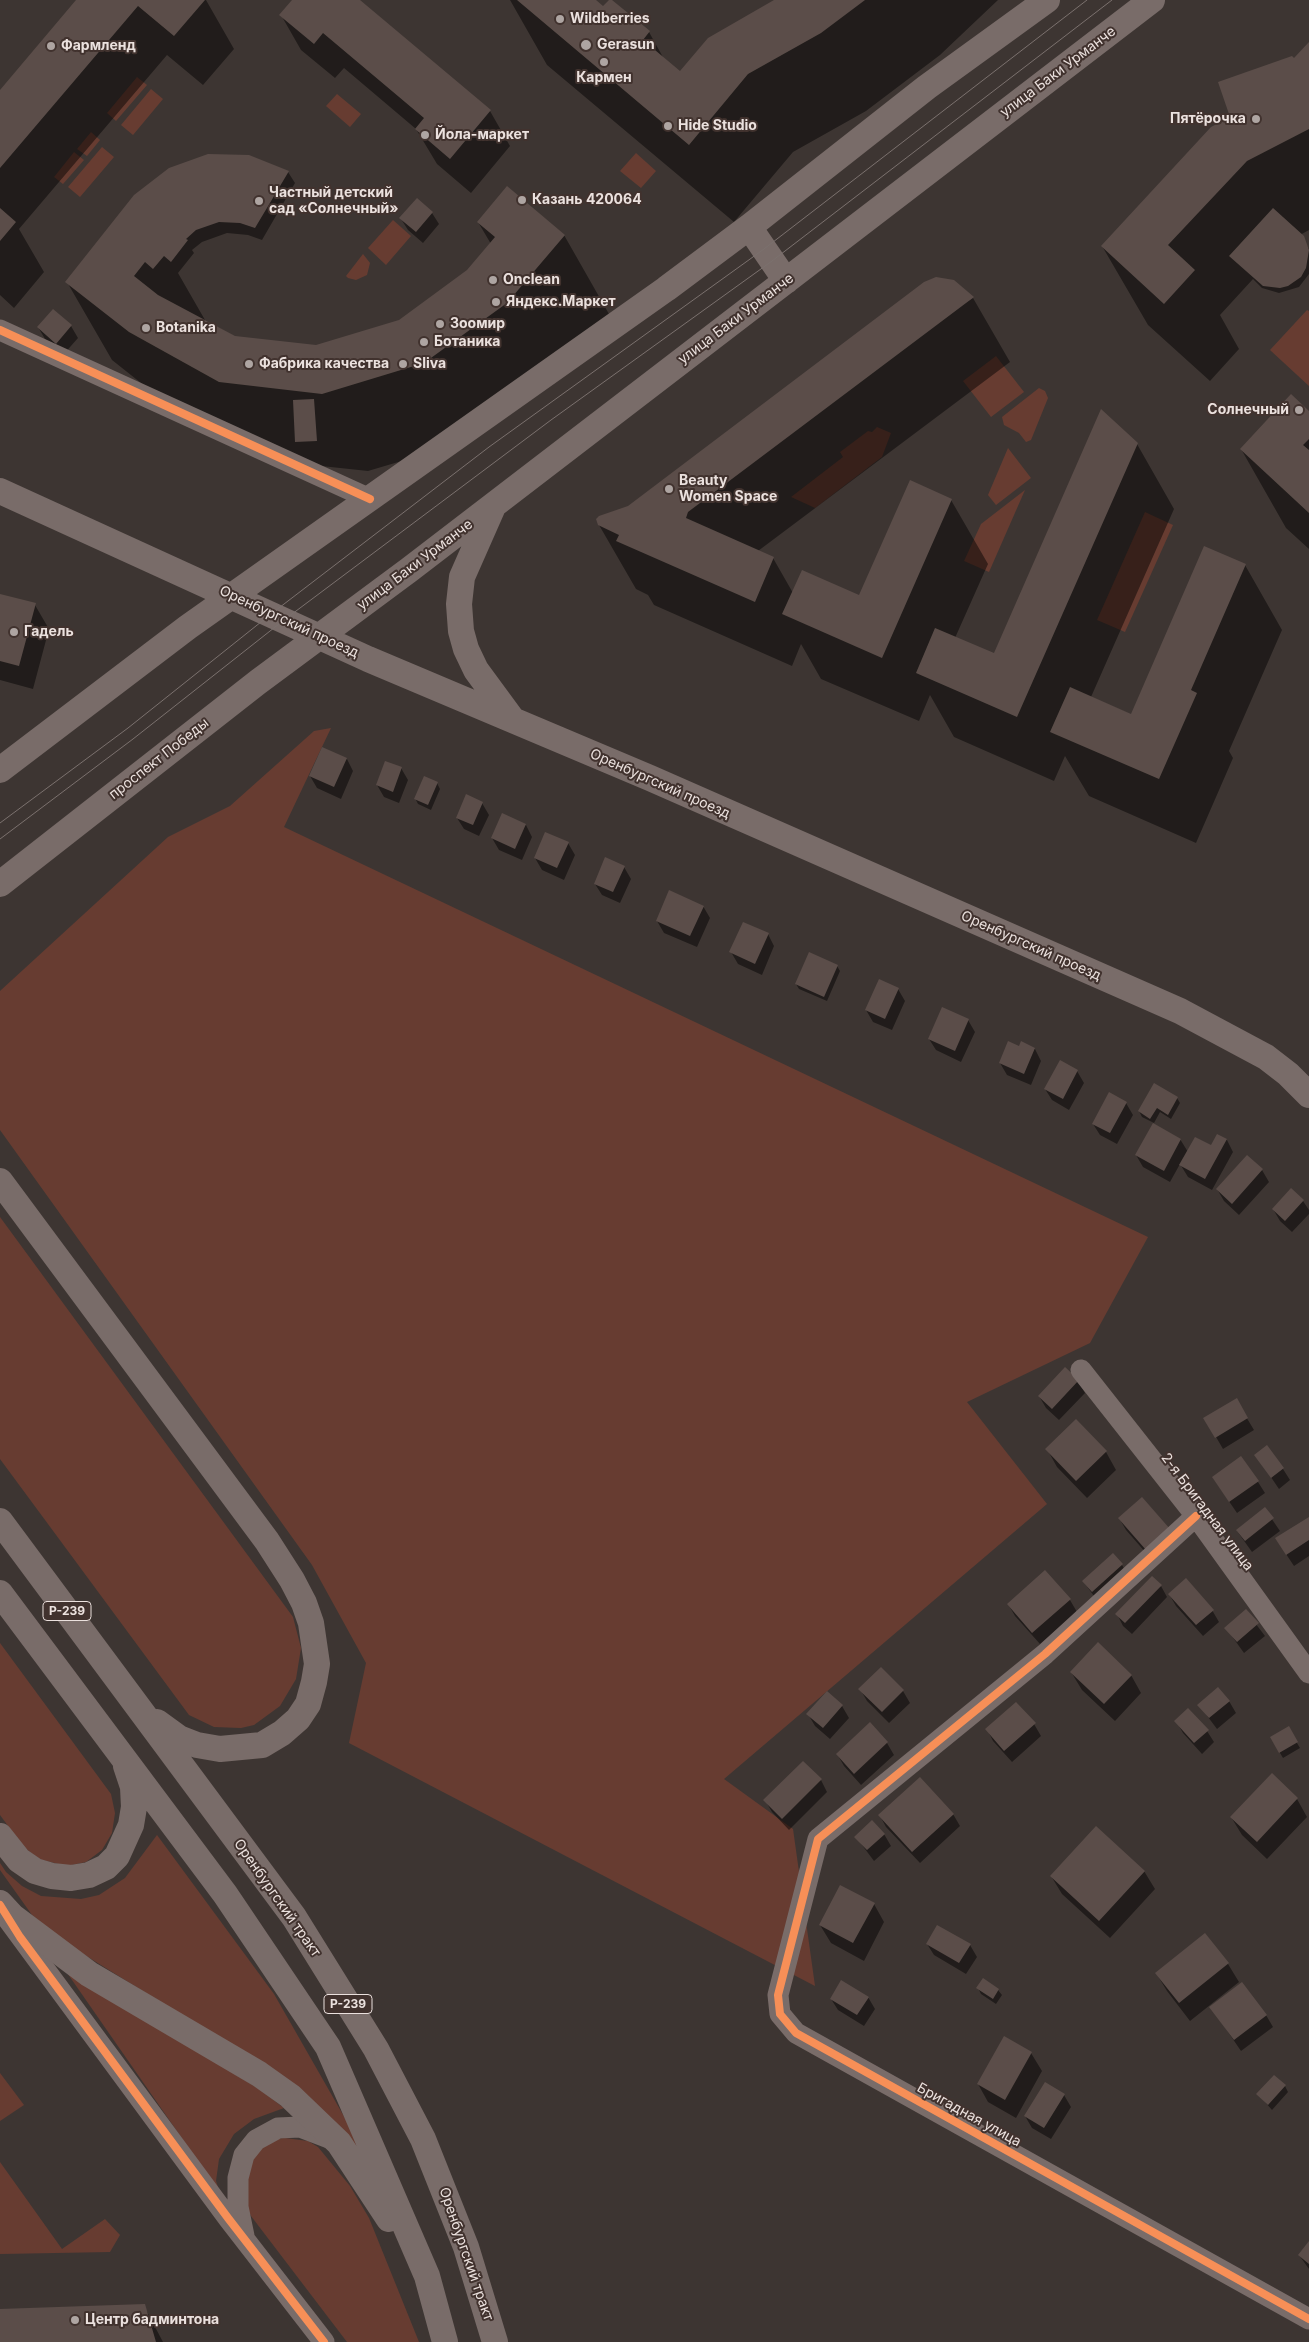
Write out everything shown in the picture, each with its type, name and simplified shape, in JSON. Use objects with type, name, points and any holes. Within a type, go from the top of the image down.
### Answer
[{"type":"main road","points":[[0,770],[232,596],[666,289],[749,227],[927,88],[1047,0]]},
{"type":"main road","name":"улица Баки Урманче","points":[[320,637],[1152,0]]},
{"type":"main road","points":[[749,227],[786,281]]},
{"type":"main road","name":"Оренбургский проезд","points":[[0,491],[320,637],[514,722],[650,778],[1180,1011],[1266,1057],[1288,1074],[1309,1095]]},
{"type":"main road","points":[[494,504],[462,577],[459,604],[461,631],[466,649],[476,670],[514,722]]},
{"type":"main road","name":"проспект Победы","points":[[0,884],[258,682],[320,637]]},
{"type":"main road","points":[[0,1181],[266,1541],[292,1580],[304,1603],[311,1623],[316,1664],[308,1704],[298,1719],[282,1733],[262,1745],[220,1749],[197,1745],[179,1738],[161,1726],[135,1701]]},
{"type":"main road","name":"Оренбургский тракт","points":[[0,1521],[294,1917],[376,2050],[423,2139],[466,2246],[495,2342]]},
{"type":"main road","name":"Р-239","points":[[0,1593],[225,1894],[328,2047],[427,2276],[445,2342]]},
{"type":"main road","points":[[0,1836],[19,1860],[35,1871],[52,1876],[71,1878],[89,1875],[106,1867],[117,1856],[126,1841],[134,1807],[133,1787],[122,1754]]},
{"type":"main road","points":[[0,1904],[13,1917],[89,1974],[259,2074],[290,2096],[339,2142],[427,2276]]},
{"type":"street","points":[[0,330],[370,499]]},
{"type":"street","name":"2-я Бригадная улица","points":[[1081,1370],[1196,1516],[1309,1673]]},
{"type":"street","name":"Бригадная улица","points":[[1196,1516],[1045,1654],[818,1839],[778,1996],[780,2014],[796,2033],[1309,2319]]},
{"type":"street","points":[[0,1904],[20,1937],[245,2241],[324,2342]]},
{"type":"street","points":[[245,2241],[238,2207],[238,2178],[244,2154],[256,2140],[278,2128],[300,2127],[339,2142]]},
{"type":"shaded area","points":[[137,77],[147,85],[116,121],[107,113]]},
{"type":"shaded area","points":[[151,89],[163,99],[133,135],[121,125]]},
{"type":"shaded area","points":[[337,94],[361,114],[350,127],[326,106]]},
{"type":"shaded area","points":[[91,132],[100,140],[87,156],[77,149]]},
{"type":"shaded area","points":[[102,147],[114,157],[80,197],[68,187]]},
{"type":"shaded area","points":[[74,152],[84,160],[63,184],[54,177]]},
{"type":"shaded area","points":[[636,153],[656,171],[641,188],[620,171]]},
{"type":"shaded area","points":[[393,220],[411,236],[386,265],[368,248]]},
{"type":"shaded area","points":[[363,254],[370,263],[367,275],[356,280],[348,278],[346,276]]},
{"type":"shaded area","points":[[1307,310],[1309,311],[1309,386],[1270,350]]},
{"type":"shaded area","points":[[996,356],[1024,392],[991,417],[963,381]]},
{"type":"shaded area","points":[[1039,388],[1045,391],[1048,398],[1031,440],[1026,442],[1019,433],[1004,425],[1002,417]]},
{"type":"shaded area","points":[[877,427],[891,433],[882,457],[815,508],[791,497],[843,457],[840,452],[868,431],[872,432]]},
{"type":"shaded area","points":[[1008,448],[1031,478],[996,505],[988,495]]},
{"type":"shaded area","points":[[1025,490],[989,572],[964,561],[981,524]]},
{"type":"shaded area","points":[[1145,512],[1173,525],[1125,632],[1097,620]]},
{"type":"shaded area","points":[[331,728],[284,827],[1148,1237],[1090,1343],[967,1402],[1047,1504],[724,1779],[793,1829],[815,1986],[349,1743],[366,1663],[312,1565],[0,1130],[0,991],[168,837],[230,806],[314,731]]},
{"type":"shaded area","points":[[0,1217],[293,1617],[301,1648],[296,1679],[280,1706],[254,1725],[241,1728],[214,1727],[189,1715],[0,1459]]},
{"type":"shaded area","points":[[0,1643],[111,1794],[115,1813],[112,1833],[102,1850],[86,1862],[67,1866],[38,1859],[23,1846],[0,1815]]},
{"type":"shaded area","points":[[157,1835],[274,1994],[370,2162],[296,2086],[67,1944],[32,1915],[0,1870],[0,1863],[6,1872],[22,1886],[41,1896],[81,1899],[99,1895],[125,1878]]},
{"type":"shaded area","points":[[63,1967],[259,2089],[284,2108],[254,2119],[234,2134],[219,2159],[216,2181],[220,2193]]},
{"type":"shaded area","points":[[0,2073],[24,2105],[0,2121]]},
{"type":"shaded area","points":[[285,2138],[308,2141],[318,2147],[350,2186],[369,2218],[419,2342],[347,2342],[251,2216],[245,2205],[247,2162],[256,2152],[275,2139]]},
{"type":"shaded area","points":[[0,2162],[62,2249],[105,2219],[120,2235],[110,2252],[0,2254]]},
{"type":"building","points":[[76,0],[205,0],[174,36],[138,6],[0,168],[0,90]]},
{"type":"building","points":[[292,0],[360,0],[491,110],[450,159],[415,129],[424,118],[323,33],[314,44],[279,15]]},
{"type":"building","points":[[517,0],[596,0],[603,6],[609,0],[612,0],[650,31],[643,40],[680,71],[708,38],[774,0],[865,0],[821,33],[748,74],[689,145]]},
{"type":"building","points":[[1309,42],[1309,129],[1247,161],[1168,245],[1195,270],[1164,304],[1101,246],[1211,127],[1230,117],[1218,82],[1292,56],[1294,58]]},
{"type":"building","points":[[208,154],[249,155],[289,171],[255,228],[240,223],[219,222],[196,230],[186,239],[188,240],[171,262],[164,256],[153,269],[145,262],[134,276],[158,295],[235,336],[316,345],[399,320],[467,270],[495,237],[477,222],[507,186],[565,235],[507,303],[424,363],[322,394],[219,382],[129,332],[65,282],[134,195],[169,168]]},
{"type":"building","points":[[417,198],[433,212],[416,232],[399,218]]},
{"type":"building","points":[[0,208],[16,222],[0,241]]},
{"type":"building","points":[[1273,208],[1304,236],[1309,250],[1306,268],[1301,277],[1288,286],[1280,288],[1263,286],[1229,256]]},
{"type":"building","points":[[936,277],[954,280],[974,297],[688,512],[686,518],[774,557],[755,602],[616,541],[619,535],[598,525],[596,519],[599,516],[628,506],[924,282]]},
{"type":"building","points":[[53,309],[72,325],[56,344],[37,327]]},
{"type":"building","points":[[1291,394],[1309,411],[1309,439],[1303,445],[1309,450],[1309,513],[1240,449]]},
{"type":"building","points":[[314,399],[317,441],[295,442],[293,400]]},
{"type":"building","points":[[1101,409],[1138,443],[1017,717],[916,673],[935,628],[994,653]]},
{"type":"building","points":[[910,480],[952,499],[882,658],[782,614],[802,570],[859,595]]},
{"type":"building","points":[[1204,546],[1246,564],[1191,690],[1197,693],[1159,779],[1050,732],[1070,687],[1131,714]]},
{"type":"building","name":"Гадель","points":[[0,594],[36,603],[19,666],[0,661]]},
{"type":"building","points":[[322,747],[347,758],[334,787],[309,776]]},
{"type":"building","points":[[385,761],[402,767],[393,792],[376,785]]},
{"type":"building","points":[[424,776],[438,782],[428,805],[414,799]]},
{"type":"building","points":[[466,794],[483,802],[473,825],[456,818]]},
{"type":"building","points":[[502,813],[526,824],[515,849],[491,838]]},
{"type":"building","points":[[545,832],[569,842],[557,868],[534,858]]},
{"type":"building","points":[[605,857],[625,866],[613,892],[594,884]]},
{"type":"building","points":[[669,890],[704,906],[690,936],[656,921]]},
{"type":"building","points":[[743,922],[769,933],[755,964],[729,952]]},
{"type":"building","points":[[809,952],[838,965],[824,997],[795,984]]},
{"type":"building","points":[[879,979],[899,988],[885,1019],[865,1010]]},
{"type":"building","points":[[942,1007],[969,1019],[955,1051],[928,1039]]},
{"type":"building","points":[[1008,1041],[1019,1046],[1021,1041],[1035,1048],[1024,1074],[999,1063]]},
{"type":"building","points":[[1060,1060],[1078,1070],[1063,1099],[1044,1089]]},
{"type":"building","points":[[1154,1083],[1178,1097],[1168,1115],[1157,1108],[1150,1119],[1138,1111]]},
{"type":"building","points":[[1109,1092],[1127,1102],[1110,1133],[1092,1124]]},
{"type":"building","points":[[1153,1123],[1181,1139],[1164,1171],[1135,1155]]},
{"type":"building","points":[[1217,1134],[1227,1139],[1205,1179],[1179,1165],[1195,1137],[1211,1145]]},
{"type":"building","points":[[1247,1155],[1263,1169],[1232,1204],[1216,1189]]},
{"type":"building","points":[[1291,1188],[1304,1200],[1285,1221],[1272,1209]]},
{"type":"building","points":[[1065,1367],[1079,1380],[1052,1409],[1038,1396]]},
{"type":"building","points":[[1237,1398],[1248,1418],[1215,1438],[1203,1418]]},
{"type":"building","points":[[1076,1419],[1107,1451],[1076,1481],[1045,1449]]},
{"type":"building","points":[[1267,1445],[1284,1468],[1271,1478],[1254,1455]]},
{"type":"building","points":[[1241,1456],[1259,1481],[1229,1502],[1212,1477]]},
{"type":"building","points":[[1142,1497],[1170,1529],[1146,1550],[1118,1518]]},
{"type":"building","points":[[1265,1507],[1274,1518],[1245,1541],[1236,1530]]},
{"type":"building","points":[[1309,1517],[1309,1540],[1286,1555],[1275,1538]]},
{"type":"building","points":[[1113,1553],[1123,1564],[1092,1592],[1082,1581]]},
{"type":"building","points":[[1045,1570],[1071,1599],[1032,1633],[1007,1604]]},
{"type":"building","points":[[1152,1576],[1162,1585],[1125,1623],[1115,1614]]},
{"type":"building","points":[[1186,1578],[1214,1610],[1196,1625],[1168,1594]]},
{"type":"building","points":[[1246,1609],[1259,1623],[1237,1642],[1224,1628]]},
{"type":"building","points":[[1098,1642],[1132,1675],[1104,1704],[1070,1672]]},
{"type":"building","points":[[881,1667],[904,1690],[882,1712],[858,1689]]},
{"type":"building","points":[[1218,1687],[1230,1701],[1209,1718],[1197,1705]]},
{"type":"building","points":[[827,1691],[843,1705],[823,1728],[806,1714]]},
{"type":"building","points":[[1016,1702],[1036,1723],[1004,1751],[985,1729]]},
{"type":"building","points":[[1188,1708],[1209,1730],[1194,1743],[1174,1721]]},
{"type":"building","points":[[870,1722],[888,1742],[854,1774],[836,1754]]},
{"type":"building","points":[[1289,1726],[1298,1742],[1279,1753],[1270,1737]]},
{"type":"building","points":[[803,1761],[822,1779],[782,1819],[763,1800]]},
{"type":"building","points":[[1272,1773],[1298,1798],[1257,1842],[1230,1817]]},
{"type":"building","points":[[920,1777],[954,1814],[912,1852],[878,1815]]},
{"type":"building","points":[[872,1820],[885,1834],[867,1850],[854,1837]]},
{"type":"building","points":[[1096,1826],[1145,1871],[1099,1921],[1050,1876]]},
{"type":"building","points":[[840,1885],[875,1903],[853,1943],[819,1925]]},
{"type":"building","points":[[937,1925],[971,1944],[959,1963],[926,1944]]},
{"type":"building","points":[[1205,1933],[1229,1963],[1179,2003],[1155,1973]]},
{"type":"building","points":[[983,1978],[999,1989],[993,1999],[976,1988]]},
{"type":"building","points":[[841,1980],[869,1997],[857,2015],[830,1999]]},
{"type":"building","points":[[1242,1982],[1267,2015],[1234,2040],[1209,2007]]},
{"type":"building","points":[[1004,2036],[1032,2052],[1005,2100],[977,2084]]},
{"type":"building","points":[[1274,2075],[1286,2085],[1268,2105],[1256,2094]]},
{"type":"building","points":[[1045,2082],[1065,2094],[1044,2128],[1024,2116]]},
{"type":"building","points":[[1309,2241],[1309,2264],[1298,2255]]},
{"type":"building","name":"Центр бадминтона","points":[[145,2304],[156,2342],[0,2342],[0,2309]]},
{"type":"tram line","points":[[0,823],[128,728],[271,614],[489,447],[764,249],[1087,0]]},
{"type":"tram line","points":[[0,839],[133,739],[284,620],[551,420],[772,261],[1112,0]]},
{"type":"cycle path","points":[[0,330],[370,499]]},
{"type":"cycle path","points":[[1196,1516],[1045,1654],[818,1839],[778,1995],[780,2014],[796,2033],[1309,2319]]},
{"type":"cycle path","points":[[0,1905],[20,1937],[228,2218],[324,2342]]},
{"type":"place","name":"Wildberries","points":[[560,19]]},
{"type":"place","name":"Gerasun","points":[[586,45]]},
{"type":"place","name":"Фармленд","points":[[51,46]]},
{"type":"place","name":"Кармен","points":[[604,62]]},
{"type":"place","name":"Пятёрочка","points":[[1256,119]]},
{"type":"place","name":"Hide Studio","points":[[668,126]]},
{"type":"place","name":"Йола-маркет","points":[[425,135]]},
{"type":"place","name":"Казань 420064","points":[[522,200]]},
{"type":"place","name":"Частный детский сад «Солнечный»","points":[[259,201]]},
{"type":"place","name":"Onclean","points":[[493,280]]},
{"type":"place","name":"Яндекс.Маркет","points":[[496,302]]},
{"type":"place","name":"Зоомир","points":[[440,324]]},
{"type":"place","name":"Botanika","points":[[146,328]]},
{"type":"place","name":"Ботаника","points":[[424,342]]},
{"type":"place","name":"Фабрика качества","points":[[249,364]]},
{"type":"place","name":"Sliva","points":[[403,364]]},
{"type":"place","name":"Солнечный","points":[[1299,410]]},
{"type":"place","name":"Beauty Women Space","points":[[669,489]]},
{"type":"place","name":"Гадель","points":[[14,632]]},
{"type":"place","name":"Центр бадминтона","points":[[75,2320]]}]
